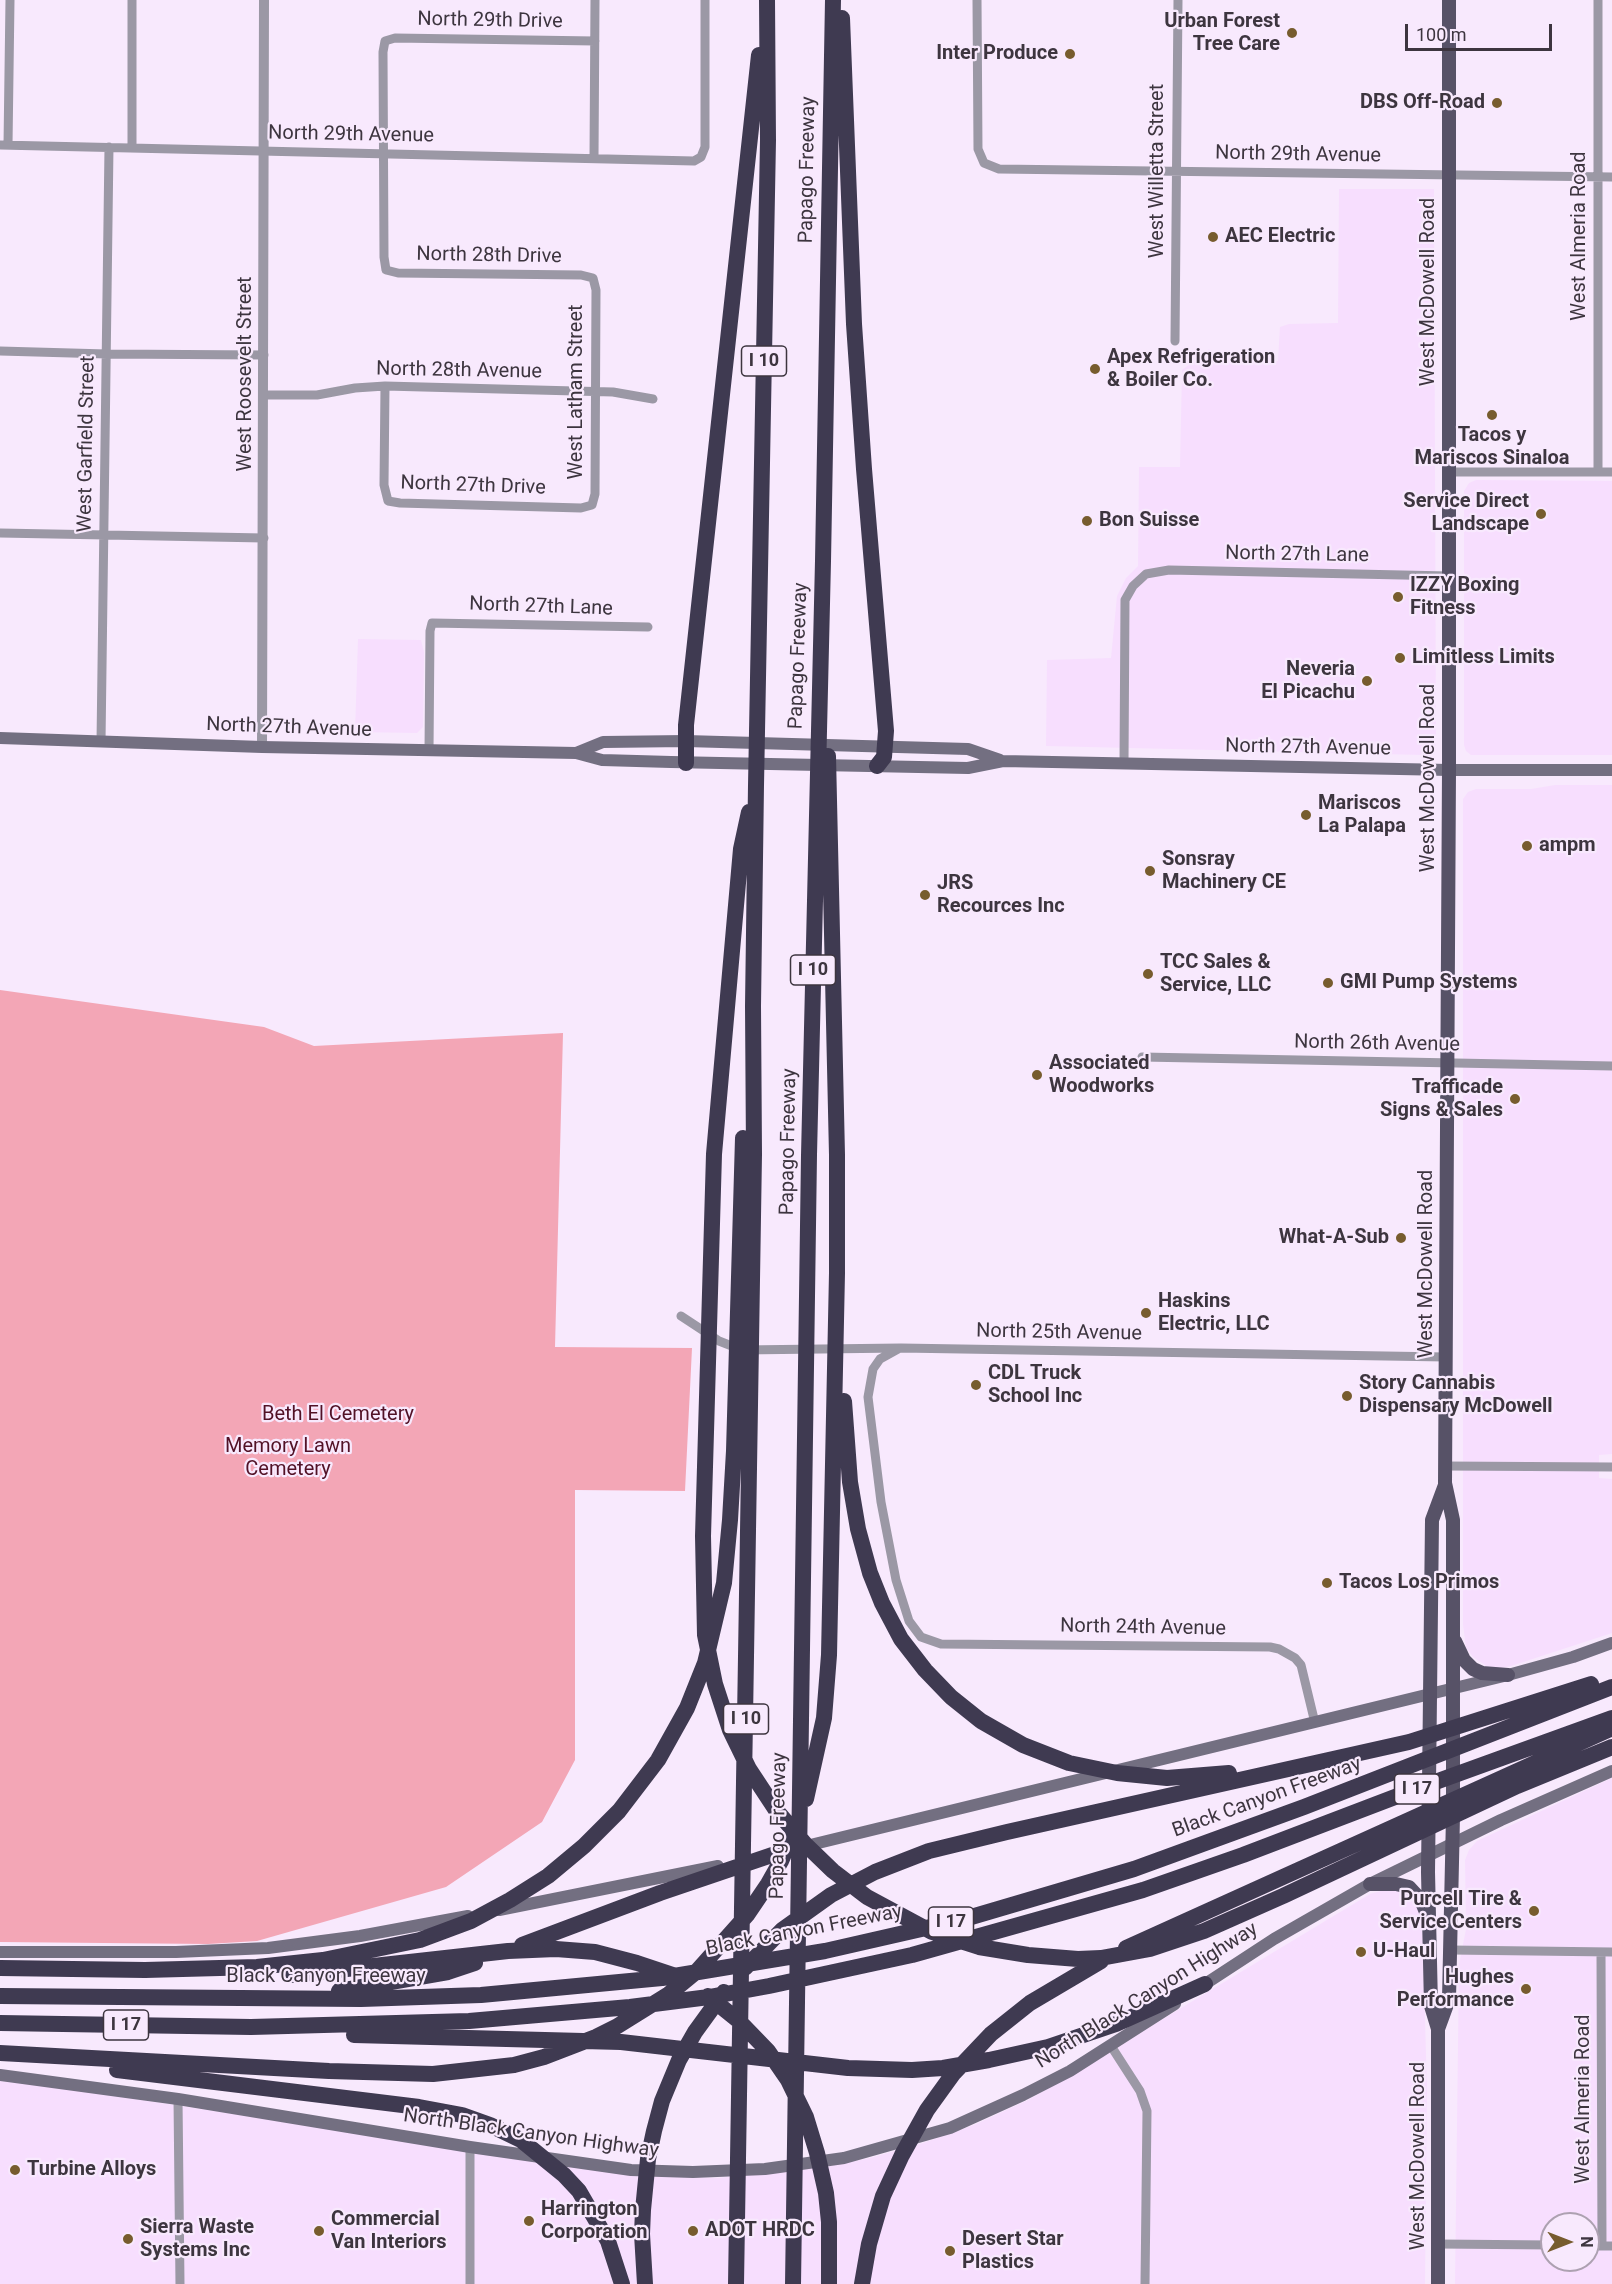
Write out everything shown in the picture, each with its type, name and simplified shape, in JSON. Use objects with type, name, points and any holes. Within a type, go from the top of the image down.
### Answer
[{"type":"highway","name":"Papago Freeway","points":[[736,2284],[748,1154],[753,1006],[768,152],[766,0]]},
{"type":"highway","points":[[686,763],[686,741],[766,0]]},
{"type":"highway","name":"Papago Freeway","points":[[793,2284],[809,1155],[823,785],[823,561],[833,0]]},
{"type":"highway","points":[[841,0],[855,335],[887,746],[884,757],[877,765]]},
{"type":"highway","points":[[756,785],[741,849],[714,1154],[703,1589],[705,1635],[715,1684],[730,1730],[749,1769],[776,1810],[805,1844],[833,1871],[867,1897],[932,1932],[979,1947],[1053,1958],[1090,1958],[1128,1954],[1179,1940],[1245,1914],[1517,1786],[1612,1747]]},
{"type":"highway","points":[[0,2053],[412,2074],[469,2072],[514,2066],[544,2057],[606,2032],[669,1994],[710,1959],[747,1915],[768,1884],[781,1861],[806,1802],[819,1748],[829,1655],[837,1273],[837,1155],[823,785]]},
{"type":"highway","points":[[224,1973],[363,1953],[420,1940],[471,1920],[510,1900],[548,1876],[585,1846],[619,1811],[658,1760],[676,1731],[705,1663],[723,1583],[730,1520],[748,1154]]},
{"type":"highway","points":[[837,1273],[850,1482],[858,1529],[870,1573],[882,1603],[901,1638],[925,1670],[951,1697],[981,1721],[1023,1745],[1069,1763],[1117,1773],[1167,1778],[1296,1766]]},
{"type":"highway","points":[[645,2284],[642,2234],[645,2183],[654,2131],[670,2082],[694,2032],[747,1965],[782,1930],[816,1905],[857,1881],[929,1851],[1409,1742],[1612,1677]]},
{"type":"highway","name":"Black Canyon Freeway","points":[[0,1996],[298,1999],[439,1997],[619,1983],[770,1961],[922,1929],[1044,1897],[1134,1869],[1315,1803],[1612,1687]]},
{"type":"highway","points":[[1222,1862],[1229,1853],[1612,1707]]},
{"type":"highway","name":"I 17","points":[[0,2023],[251,2027],[469,2021],[524,2018],[709,1997],[912,1955],[1075,1911],[1222,1862],[1612,1718]]},
{"type":"highway","points":[[862,2284],[869,2244],[880,2206],[902,2155],[927,2110],[954,2074],[991,2034],[1030,2002],[1078,1972],[1141,1940],[1612,1728]]},
{"type":"highway","points":[[298,1999],[448,1971],[660,1893],[772,1855]]},
{"type":"highway","points":[[0,1968],[145,1970],[289,1976],[508,1951],[556,1949],[596,1952],[672,1975],[716,2001],[755,2036],[779,2066],[798,2099],[812,2135],[826,2193],[830,2284]]},
{"type":"highway","points":[[251,2027],[340,2034],[621,2042],[839,2067],[912,2070],[943,2068],[1048,2047],[1116,2024],[1205,1984]]},
{"type":"highway","points":[[31,2055],[89,2067],[419,2107],[462,2115],[490,2125],[521,2140],[547,2160],[579,2191],[598,2222],[615,2258],[622,2284]]},
{"type":"main road","name":"West McDowell Road","points":[[1438,2029],[1449,1999],[1454,1715],[1453,1520],[1445,1484],[1449,770],[1449,0]]},
{"type":"main road","name":"North 27th Avenue","points":[[0,738],[262,747],[576,753],[602,760],[686,763],[968,768],[1003,761],[1449,770],[1612,770]]},
{"type":"main road","name":"North 27th Avenue","points":[[576,753],[603,742],[686,741],[968,749],[1003,761]]},
{"type":"main road","name":"West McDowell Road","points":[[1438,2284],[1438,2029],[1431,2006],[1428,1856],[1432,1520],[1445,1484]]},
{"type":"main road","points":[[1454,1637],[1464,1660],[1473,1669],[1482,1673],[1508,1675]]},
{"type":"main road","points":[[0,1952],[176,1952],[268,1948],[360,1936],[488,1912],[772,1855],[1508,1675],[1573,1657],[1612,1643]]},
{"type":"main road","name":"North Black Canyon Highway","points":[[0,2075],[178,2099],[600,2166],[662,2172],[765,2169],[844,2158],[925,2136],[1023,2096],[1111,2046],[1274,1939],[1370,1884],[1501,1820],[1612,1771]]},
{"type":"main road","points":[[1370,1884],[1396,1884],[1409,1887],[1421,1900],[1429,1922]]},
{"type":"street","points":[[4,145],[10,0]]},
{"type":"street","points":[[132,0],[132,148]]},
{"type":"street","name":"West Roosevelt Street","points":[[262,747],[264,0]]},
{"type":"street","points":[[594,158],[595,0]]},
{"type":"street","name":"North 29th Avenue","points":[[4,145],[694,160],[701,157],[705,147],[705,0]]},
{"type":"street","name":"North 29th Avenue","points":[[977,0],[978,149],[984,163],[999,169],[1612,177]]},
{"type":"street","name":"West Willetta Street","points":[[1175,342],[1178,0]]},
{"type":"street","name":"West Almeria Road","points":[[1598,0],[1598,472]]},
{"type":"street","name":"North 29th Drive","points":[[384,154],[383,52],[385,41],[395,38],[595,41]]},
{"type":"street","name":"West Garfield Street","points":[[101,742],[109,147]]},
{"type":"street","name":"North 28th Drive","points":[[384,154],[386,270],[398,273],[581,275],[593,278]]},
{"type":"street","name":"West Latham Street","points":[[591,506],[595,494],[596,391],[596,290],[593,278]]},
{"type":"street","points":[[0,351],[264,355]]},
{"type":"street","name":"North 28th Avenue","points":[[264,395],[317,395],[355,388],[385,386],[625,392],[653,399]]},
{"type":"street","name":"North 27th Drive","points":[[385,386],[384,485],[388,501],[591,506]]},
{"type":"street","points":[[1449,472],[1612,472]]},
{"type":"street","points":[[0,532],[264,538]]},
{"type":"street","name":"North 27th Lane","points":[[1124,763],[1125,600],[1133,586],[1146,574],[1169,570],[1449,576]]},
{"type":"street","name":"North 27th Lane","points":[[429,751],[430,631],[432,624],[439,622],[648,627]]},
{"type":"street","name":"North 26th Avenue","points":[[1142,1057],[1612,1066]]},
{"type":"street","name":"North 25th Avenue","points":[[681,1316],[719,1341],[741,1350],[901,1348],[1446,1357]]},
{"type":"street","name":"North 24th Avenue","points":[[901,1348],[880,1359],[873,1369],[868,1397],[880,1502],[896,1580],[909,1621],[921,1637],[941,1644],[1270,1647],[1280,1649],[1295,1658],[1301,1665],[1315,1723]]},
{"type":"street","points":[[1446,1466],[1612,1467]]},
{"type":"street","points":[[1450,1950],[1612,1952]]},
{"type":"street","name":"West Almeria Road","points":[[1601,1952],[1607,2246]]},
{"type":"street","points":[[1111,2046],[1136,2082],[1147,2111],[1146,2284]]},
{"type":"street","points":[[178,2099],[180,2284]]},
{"type":"street","points":[[470,2147],[470,2284]]},
{"type":"street","points":[[1438,2244],[1540,2245]]},
{"type":"shaded area","points":[[1339,189],[1434,189],[1436,745],[1432,751],[1424,755],[1046,746],[1047,660],[1111,658],[1117,596],[1126,578],[1138,566],[1139,467],[1180,467],[1182,370],[1209,349],[1220,360],[1278,361],[1280,327],[1289,324],[1338,323]]},
{"type":"shaded area","points":[[1476,480],[1612,481],[1612,755],[1471,755],[1466,751],[1464,745],[1464,491],[1469,483]]},
{"type":"shaded area","points":[[358,639],[421,640],[424,652],[423,727],[417,733],[355,732]]},
{"type":"shaded area","points":[[1555,785],[1612,785],[1612,1454],[1599,1455],[1599,1478],[1612,1479],[1612,1633],[1497,1669],[1488,1667],[1473,1657],[1466,1648],[1463,1624],[1463,799],[1468,792],[1476,789],[1531,789]]},
{"type":"shaded area","points":[[1612,1778],[1612,2284],[1455,2284],[1459,1965],[1466,1929],[1465,1860],[1469,1850],[1477,1841]]},
{"type":"shaded area","points":[[1388,1889],[1405,1893],[1413,1899],[1422,1917],[1427,2088],[1425,2284],[0,2284],[0,2081],[52,2086],[634,2176],[719,2178],[829,2166],[870,2158],[923,2143],[974,2125],[1028,2100],[1093,2063],[1370,1894]]},
{"type":"green space","name":"Memory Lawn Cemetery","points":[[0,990],[264,1027],[314,1046],[563,1033],[555,1347],[692,1348],[685,1491],[575,1490],[575,1760],[542,1822],[446,1887],[257,1941],[208,1944],[0,1942]]},
{"type":"place","name":"Urban Forest Tree Care","points":[[1292,33]]},
{"type":"place","name":"Inter Produce","points":[[1070,54]]},
{"type":"place","name":"DBS Off-Road","points":[[1497,103]]},
{"type":"place","name":"AEC Electric","points":[[1213,237]]},
{"type":"place","name":"Apex Refrigeration & Boiler Co.","points":[[1095,369]]},
{"type":"place","name":"Tacos y Mariscos Sinaloa","points":[[1492,415]]},
{"type":"place","name":"Service Direct Landscape","points":[[1541,514]]},
{"type":"place","name":"Bon Suisse","points":[[1087,521]]},
{"type":"place","name":"IZZY Boxing Fitness","points":[[1398,597]]},
{"type":"place","name":"Limitless Limits","points":[[1400,658]]},
{"type":"place","name":"Neveria El Picachu","points":[[1367,681]]},
{"type":"place","name":"Mariscos La Palapa","points":[[1306,815]]},
{"type":"place","name":"ampm","points":[[1527,846]]},
{"type":"place","name":"Sonsray Machinery CE","points":[[1150,871]]},
{"type":"place","name":"JRS Recources Inc","points":[[925,895]]},
{"type":"place","name":"TCC Sales & Service, LLC","points":[[1148,974]]},
{"type":"place","name":"GMI Pump Systems","points":[[1328,983]]},
{"type":"place","name":"Associated Woodworks","points":[[1037,1075]]},
{"type":"place","name":"Trafficade Signs & Sales","points":[[1515,1099]]},
{"type":"place","name":"What-A-Sub","points":[[1401,1238]]},
{"type":"place","name":"Haskins Electric, LLC","points":[[1146,1313]]},
{"type":"place","name":"CDL Truck School Inc","points":[[976,1385]]},
{"type":"place","name":"Story Cannabis Dispensary McDowell","points":[[1347,1396]]},
{"type":"place","name":"Tacos Los Primos","points":[[1327,1583]]},
{"type":"place","name":"Purcell Tire & Service Centers","points":[[1534,1911]]},
{"type":"place","name":"U-Haul","points":[[1361,1952]]},
{"type":"place","name":"Hughes Performance","points":[[1526,1989]]},
{"type":"place","name":"Turbine Alloys","points":[[15,2170]]},
{"type":"place","name":"Harrington Corporation","points":[[529,2221]]},
{"type":"place","name":"Commercial Van Interiors","points":[[319,2231]]},
{"type":"place","name":"ADOT HRDC","points":[[693,2231]]},
{"type":"place","name":"Sierra Waste Systems Inc","points":[[128,2239]]},
{"type":"place","name":"Desert Star Plastics","points":[[950,2251]]},
{"type":"park label","name":"Beth El Cemetery","points":[[338,1415]]}]
